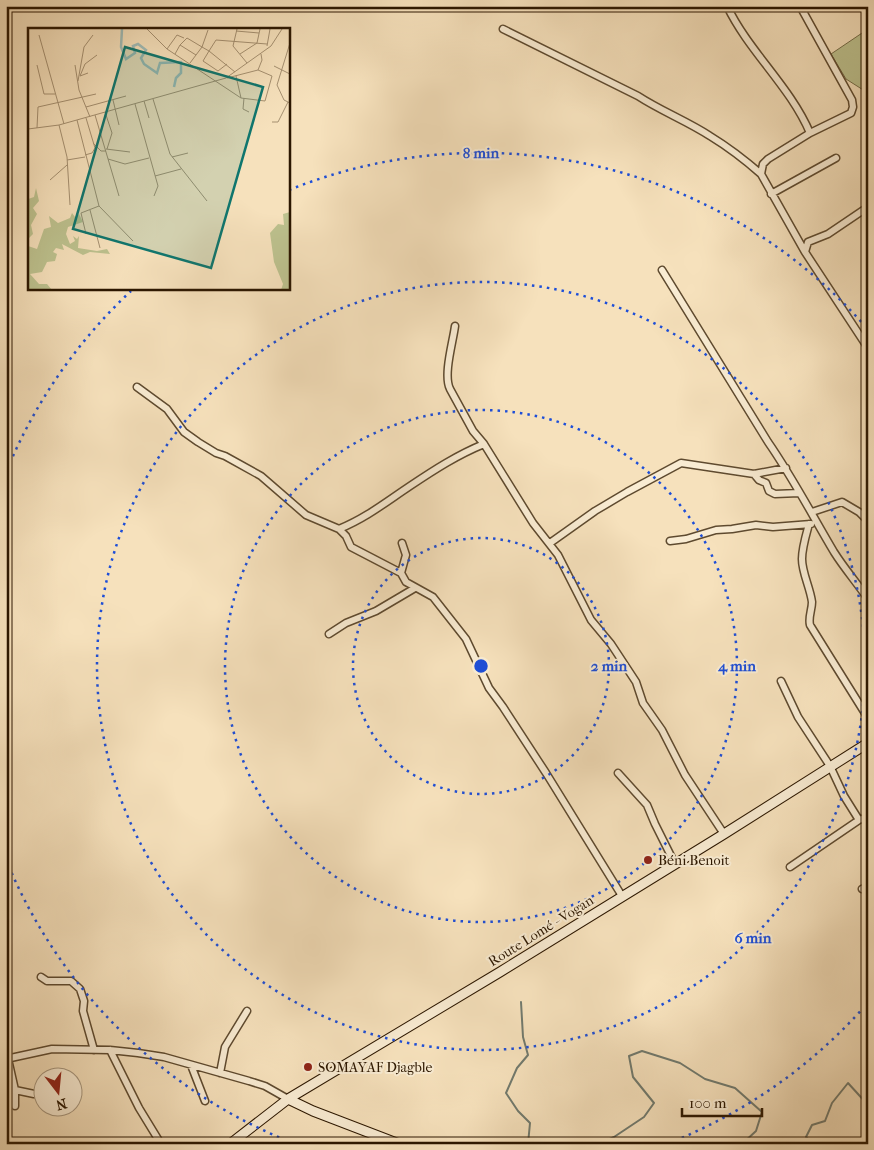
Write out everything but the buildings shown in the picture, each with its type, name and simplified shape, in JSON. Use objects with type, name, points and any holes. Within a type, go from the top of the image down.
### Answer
[{"type":"main road","name":"Route Lomé - Vogan","points":[[233,1141],[288,1099],[500,972],[868,743]]},
{"type":"main road","points":[[288,1099],[313,1111],[399,1144]]},
{"type":"street","points":[[727,6],[740,28],[803,116],[810,134]]},
{"type":"street","points":[[761,174],[763,164],[768,159],[810,134],[851,113],[853,107],[852,100],[800,6]]},
{"type":"street","points":[[503,29],[638,96],[704,132],[738,154],[761,174],[805,252],[868,348]]},
{"type":"street","points":[[771,194],[836,158]]},
{"type":"street","points":[[805,252],[808,242],[828,234],[864,209]]},
{"type":"street","points":[[662,270],[786,468],[798,493],[812,512],[835,553],[868,599]]},
{"type":"street","points":[[455,326],[448,370],[448,386],[473,431],[484,444],[533,523],[550,543],[591,620],[636,682],[643,703],[662,730],[685,775],[724,834]]},
{"type":"street","points":[[137,386],[167,409],[184,432],[198,442],[261,476],[306,515],[339,528],[346,536],[351,547],[401,573],[406,582],[433,597],[466,639],[489,688],[546,773],[622,896]]},
{"type":"street","points":[[339,528],[356,522],[445,463],[484,444]]},
{"type":"street","points":[[550,543],[595,511],[681,463],[754,474],[786,468]]},
{"type":"street","points":[[754,474],[758,480],[766,483],[769,491],[775,494],[798,493]]},
{"type":"street","points":[[812,512],[842,502],[859,512],[868,521]]},
{"type":"street","points":[[670,541],[716,530],[756,525],[773,527],[809,524],[816,521]]},
{"type":"street","points":[[809,524],[803,546],[802,560],[811,595],[810,625],[868,718]]},
{"type":"street","points":[[401,573],[406,555],[402,544]]},
{"type":"street","points":[[329,634],[346,622],[376,610],[415,588]]},
{"type":"street","points":[[781,681],[798,716],[830,766],[844,796],[859,820]]},
{"type":"street","points":[[618,773],[647,805],[675,864]]},
{"type":"street","points":[[790,867],[859,820],[867,818]]},
{"type":"street","points":[[41,977],[47,980],[71,982],[80,989],[84,1001],[83,1011],[94,1050]]},
{"type":"street","points":[[220,1073],[225,1047],[247,1011]]},
{"type":"street","points":[[15,1106],[15,1090],[7,1059],[52,1049],[110,1050],[164,1057],[265,1086],[288,1099]]},
{"type":"street","points":[[110,1050],[139,1108],[161,1144]]},
{"type":"street","points":[[191,1065],[205,1101]]},
{"type":"street","points":[[15,1090],[32,1094]]},
{"type":"street","points":[[225,1144],[233,1141]]},
{"type":"green space","points":[[868,29],[868,93],[846,79],[831,54]]},
{"type":"waterway","points":[[521,1002],[523,1037],[528,1055],[517,1068],[506,1093],[518,1111],[530,1123],[528,1144]]},
{"type":"waterway","points":[[599,1144],[614,1137],[644,1117],[654,1103],[633,1077],[629,1056],[642,1051],[680,1063],[705,1079],[735,1088],[762,1112],[756,1131],[742,1144]]},
{"type":"waterway","points":[[813,1144],[806,1137],[812,1125],[825,1121],[832,1103],[848,1083],[868,1105]]},
{"type":"place","name":"Béni Benoit","points":[[648,860]]},
{"type":"place","name":"SOMAYAF Djagble","points":[[308,1067]]}]
